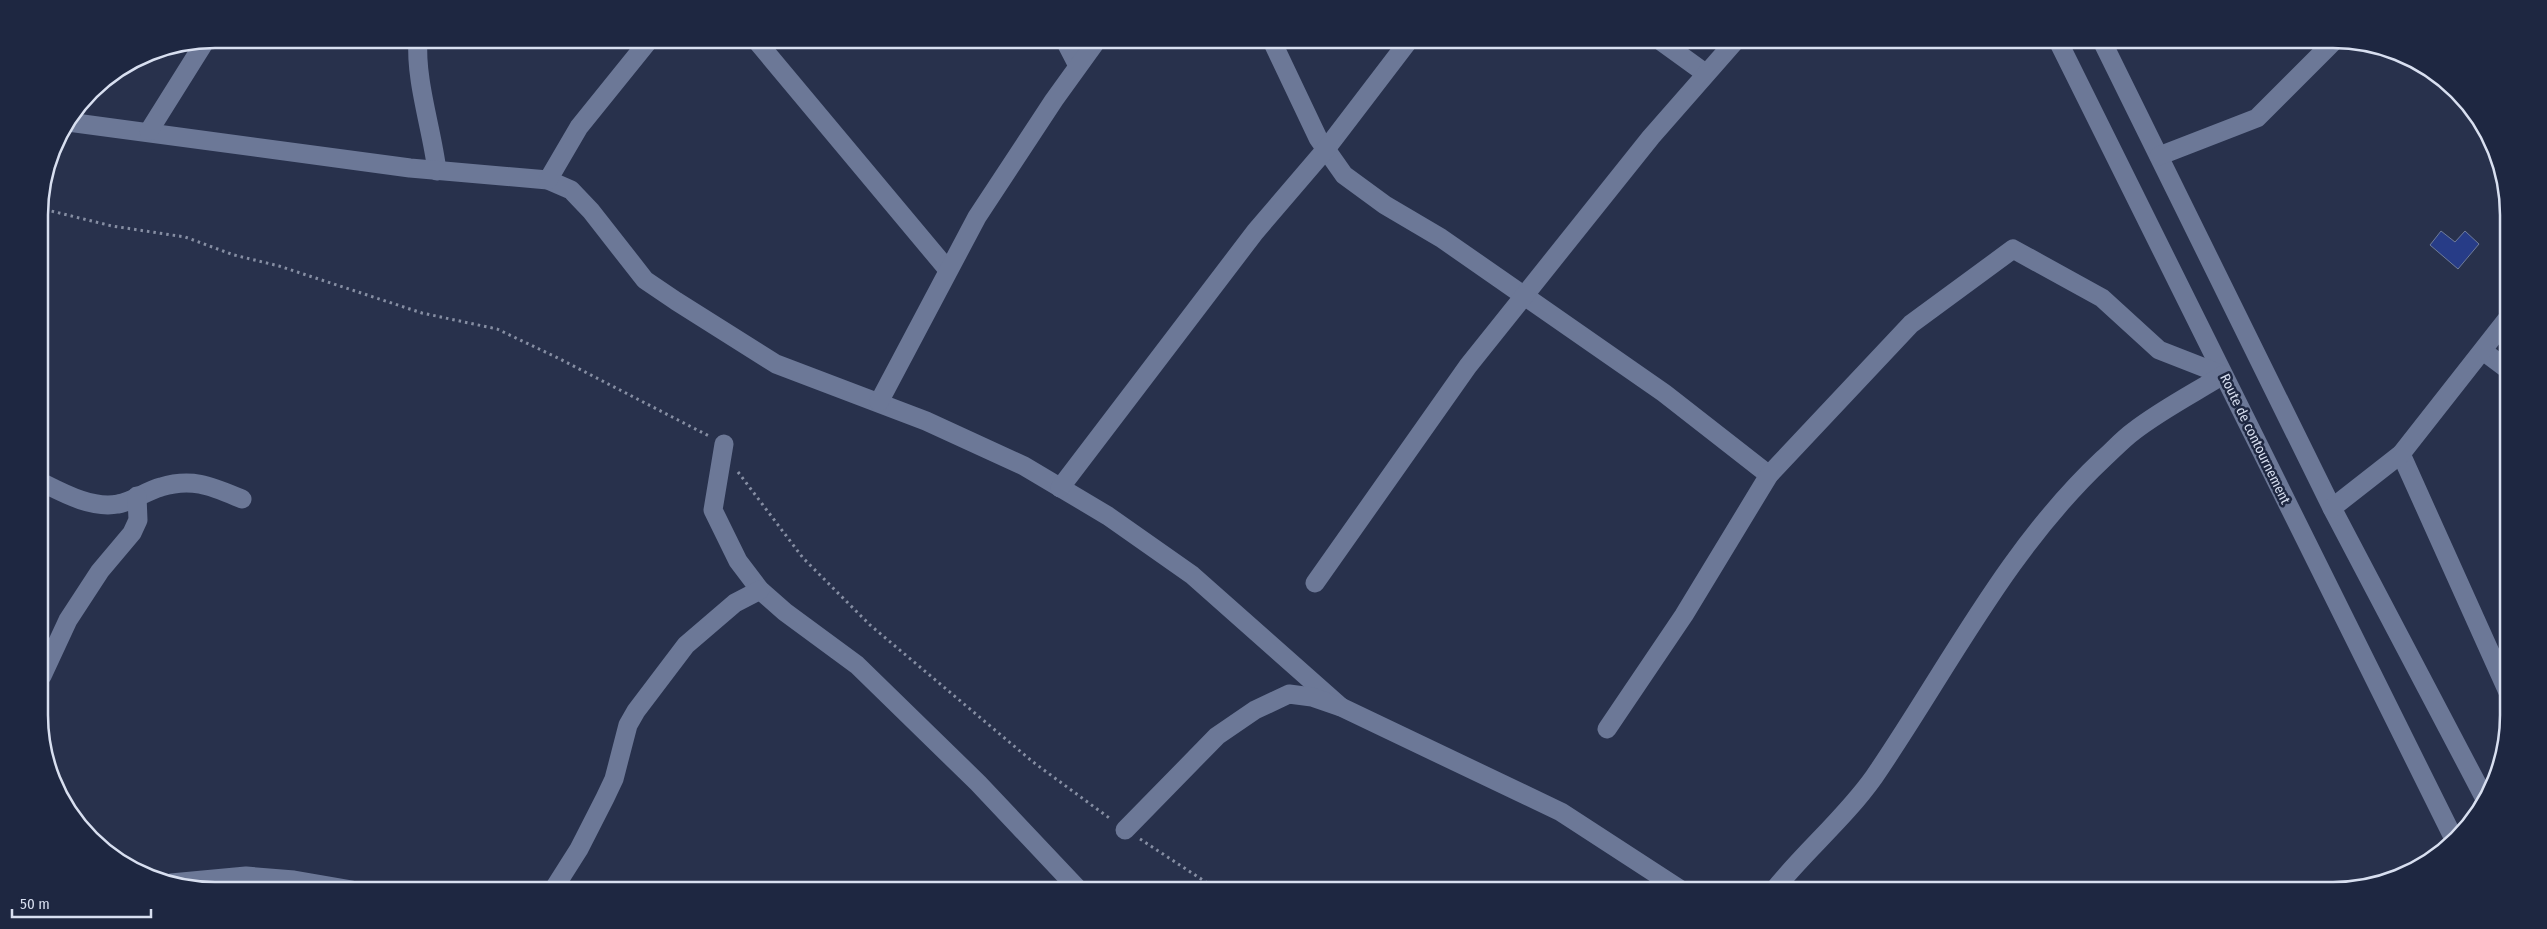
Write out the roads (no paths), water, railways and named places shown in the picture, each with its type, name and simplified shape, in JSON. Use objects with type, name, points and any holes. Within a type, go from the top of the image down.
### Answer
[{"type":"street","points":[[419,48],[426,113],[433,137],[437,171]]},
{"type":"street","points":[[548,180],[579,127],[643,48]]},
{"type":"street","points":[[763,48],[948,270]]},
{"type":"street","points":[[1069,48],[1078,66]]},
{"type":"street","points":[[879,402],[977,218],[1091,48]]},
{"type":"street","points":[[1275,48],[1318,138],[1344,175],[1385,205],[1441,238],[1664,393],[1769,475]]},
{"type":"street","points":[[1060,488],[1254,232],[1326,149],[1403,48]]},
{"type":"street","points":[[1670,48],[1705,73]]},
{"type":"street","points":[[1315,583],[1468,366],[1705,73],[1729,48]]},
{"type":"street","name":"Route de contournement","points":[[2061,48],[2451,833]]},
{"type":"street","points":[[2105,48],[2332,508],[2481,791]]},
{"type":"street","points":[[2159,156],[2257,118],[2327,48]]},
{"type":"street","points":[[149,131],[201,49]]},
{"type":"street","points":[[75,123],[149,131],[437,171],[548,180],[571,190],[592,210],[646,280],[676,301],[776,364],[879,402],[1024,466],[1108,516],[1192,576],[1341,707]]},
{"type":"street","points":[[1607,729],[1684,615],[1769,475],[1911,324],[2013,249],[2102,298],[2159,350],[2223,375]]},
{"type":"street","points":[[2332,508],[2401,454],[2500,328]]},
{"type":"street","points":[[2483,351],[2500,364]]},
{"type":"street","points":[[1781,881],[1853,804],[1874,778],[1976,615],[2050,513],[2078,482],[2133,431],[2223,375]]},
{"type":"street","points":[[724,444],[713,510],[738,561],[760,590],[785,612],[857,665],[978,783],[1071,882]]},
{"type":"street","points":[[2401,454],[2500,674]]},
{"type":"street","points":[[48,486],[69,496],[100,504],[118,504],[161,487],[188,482],[200,483],[242,498]]},
{"type":"street","points":[[48,663],[68,620],[100,571],[132,532],[138,520],[137,496]]},
{"type":"street","points":[[558,882],[579,849],[605,798],[616,772],[628,725],[636,711],[686,645],[735,604],[760,590]]},
{"type":"street","points":[[1125,830],[1217,736],[1255,710],[1289,694],[1312,697],[1341,707],[1561,812],[1668,881]]},
{"type":"street","points":[[198,880],[246,876],[305,882]]}]
